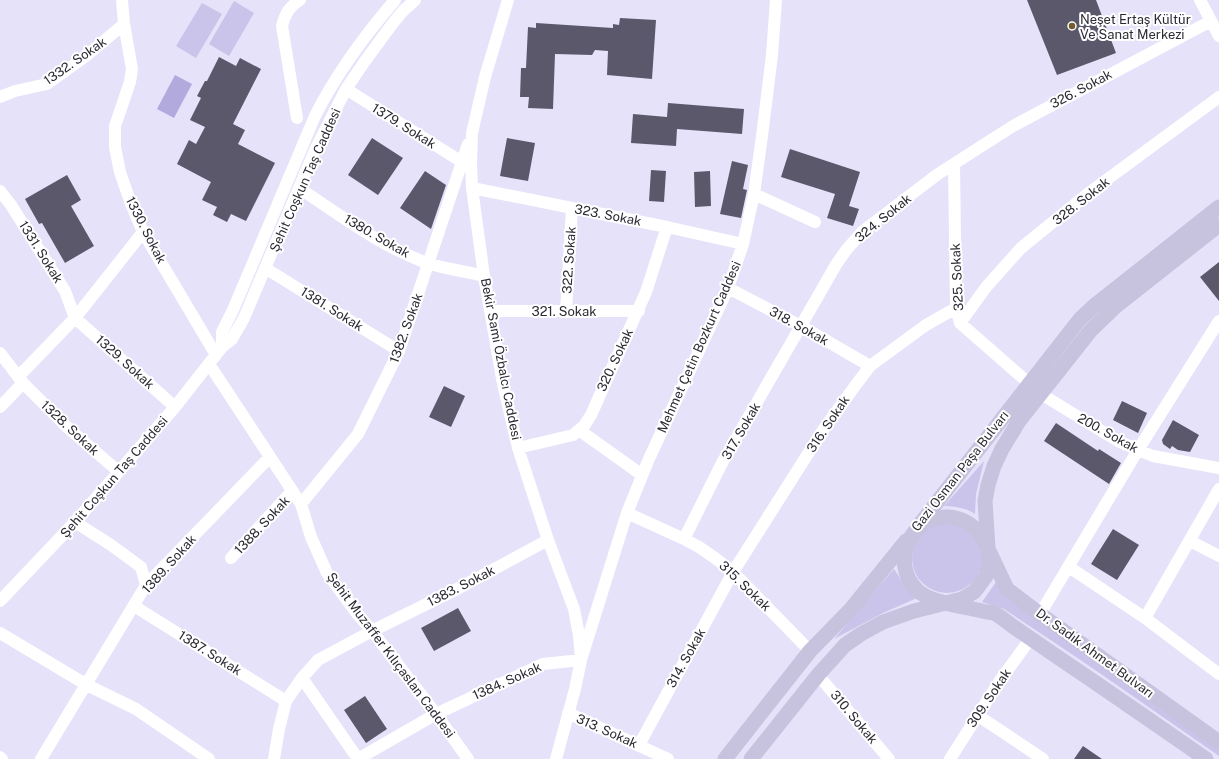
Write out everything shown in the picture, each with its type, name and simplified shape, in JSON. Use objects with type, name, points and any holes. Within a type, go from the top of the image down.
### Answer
[{"type":"main road","name":"Gazi Osman Paşa Bulvarı","points":[[725,759],[810,651],[851,609],[913,533],[1075,325],[1094,306],[1219,207]]},
{"type":"main road","name":"Gazi Osman Paşa Bulvarı","points":[[751,759],[818,675],[845,645],[883,622],[901,615],[962,599],[978,588],[986,576],[989,563],[985,501],[988,486],[994,466],[1002,449],[1019,421],[1091,330],[1116,306],[1219,225]]},
{"type":"main road","points":[[947,603],[935,600],[922,594],[912,585],[909,579],[905,567],[904,554],[913,533],[931,520],[943,517],[956,518],[968,523],[978,531],[988,549]]},
{"type":"main road","name":"Dr. Sadık Ahmet Bulvarı","points":[[988,549],[1007,589],[1219,742]]},
{"type":"main road","name":"Dr. Sadık Ahmet Bulvarı","points":[[947,603],[994,614],[1206,759]]},
{"type":"street","name":"1330. Sokak","points":[[122,0],[124,24],[132,69],[130,82],[114,126],[115,147],[120,172],[143,232],[216,355]]},
{"type":"street","points":[[297,118],[282,26],[285,14],[292,5],[300,0]]},
{"type":"street","name":"Şehit Coşkun Taş Caddesi","points":[[216,355],[222,332],[233,310],[315,116],[328,92],[360,44],[395,0]]},
{"type":"street","name":"Şehit Coşkun Taş Caddesi","points":[[0,601],[75,522],[175,407],[216,355],[232,339],[244,318],[315,150],[346,89],[393,23],[415,0]]},
{"type":"street","name":"Bekir Sami Özbalcı Caddesi","points":[[508,0],[485,77],[472,132],[472,188],[490,311],[503,384],[518,448],[548,540],[574,609],[579,635],[581,660],[575,689],[556,759]]},
{"type":"street","name":"Mehmet Çetin Bozkurt Caddesi","points":[[581,660],[627,513],[642,475],[728,288],[743,244],[754,194],[772,55],[776,0]]},
{"type":"street","points":[[1200,0],[1219,36]]},
{"type":"street","name":"326. Sokak","points":[[954,164],[1014,126],[1211,21]]},
{"type":"street","name":"1332. Sokak","points":[[0,97],[15,91],[47,84],[86,56],[124,24]]},
{"type":"street","name":"1379. Sokak","points":[[346,89],[462,162]]},
{"type":"street","name":"328. Sokak","points":[[960,323],[987,286],[1021,248],[1090,192],[1219,97]]},
{"type":"street","name":"1382. Sokak","points":[[301,504],[358,434],[399,351],[472,132]]},
{"type":"street","name":"325. Sokak","points":[[954,164],[956,308],[960,323],[1028,384]]},
{"type":"street","name":"324. Sokak","points":[[801,326],[840,258],[862,231],[938,174],[954,164]]},
{"type":"street","name":"1380. Sokak","points":[[299,188],[381,242],[407,255],[428,263],[484,276]]},
{"type":"street","name":"323. Sokak","points":[[472,188],[667,227],[743,244]]},
{"type":"street","name":"1331. Sokak","points":[[0,191],[11,205],[65,291],[75,318]]},
{"type":"street","points":[[754,194],[815,222]]},
{"type":"street","name":"322. Sokak","points":[[566,312],[572,208]]},
{"type":"street","name":"320. Sokak","points":[[518,448],[562,439],[573,435],[584,426],[591,415],[625,338],[639,311],[667,227]]},
{"type":"street","points":[[0,407],[21,380],[75,318],[143,232]]},
{"type":"street","name":"1381. Sokak","points":[[265,268],[399,351]]},
{"type":"street","name":"318. Sokak","points":[[728,288],[801,326],[870,366]]},
{"type":"street","name":"316. Sokak","points":[[733,572],[823,430],[870,366],[926,325],[956,308]]},
{"type":"street","name":"321. Sokak","points":[[490,311],[639,311]]},
{"type":"street","name":"1329. Sokak","points":[[75,318],[175,407]]},
{"type":"street","points":[[1040,614],[1138,450],[1219,320]]},
{"type":"street","name":"317. Sokak","points":[[684,539],[722,463],[801,326]]},
{"type":"street","name":"1328. Sokak","points":[[0,353],[21,380],[68,428],[118,471]]},
{"type":"street","name":"Şehit Muzaffer Kılıçaslan Caddesi","points":[[216,355],[270,458],[301,504],[311,537],[327,573],[436,714],[468,759]]},
{"type":"street","name":"200. Sokak","points":[[1028,384],[1041,394],[1118,441],[1138,450],[1153,456],[1219,468]]},
{"type":"street","points":[[579,430],[642,475]]},
{"type":"street","name":"1389. Sokak","points":[[41,759],[146,585],[270,458]]},
{"type":"street","points":[[1145,618],[1219,489]]},
{"type":"street","name":"1388. Sokak","points":[[231,558],[292,491]]},
{"type":"street","name":"315. Sokak","points":[[627,513],[699,547],[733,572],[810,651]]},
{"type":"street","points":[[75,522],[111,545],[141,567],[146,585]]},
{"type":"street","name":"1383. Sokak","points":[[286,701],[302,678],[318,660],[372,631],[457,589],[548,540]]},
{"type":"street","points":[[1190,541],[1219,556]]},
{"type":"street","points":[[1069,567],[1145,618],[1219,674]]},
{"type":"street","name":"314. Sokak","points":[[639,745],[733,572]]},
{"type":"street","name":"1387. Sokak","points":[[134,606],[286,701]]},
{"type":"street","points":[[0,632],[87,685],[136,709],[209,759]]},
{"type":"street","name":"309. Sokak","points":[[950,759],[1001,679],[1031,638]]},
{"type":"street","name":"1384. Sokak","points":[[358,759],[436,714],[544,664],[581,660]]},
{"type":"street","name":"310. Sokak","points":[[818,675],[889,759]]},
{"type":"street","points":[[302,678],[358,759]]},
{"type":"street","points":[[274,759],[286,701]]},
{"type":"street","name":"313. Sokak","points":[[568,713],[668,759]]},
{"type":"street","points":[[977,715],[1043,759]]},
{"type":"shaded area","points":[[234,1],[254,13],[229,56],[209,44]]},
{"type":"shaded area","points":[[202,3],[222,14],[196,58],[176,46]]},
{"type":"shaded area","points":[[175,75],[192,84],[174,118],[157,109]]},
{"type":"shaded area","points":[[984,461],[976,494],[975,514],[968,510],[952,506],[944,506]]},
{"type":"shaded area","points":[[947,523],[960,526],[972,533],[979,545],[982,558],[979,571],[972,583],[960,590],[947,593],[934,590],[922,583],[915,571],[912,558],[915,545],[922,533],[934,526]]},
{"type":"shaded area","points":[[894,569],[917,598],[883,613],[834,639]]},
{"type":"shaded area","points":[[996,582],[1219,745],[1219,756],[1004,609],[982,602]]},
{"type":"building","name":"Neşet Ertaş Kültür Ve Sanat Merkezi","points":[[1027,0],[1096,0],[1116,53],[1057,75]]},
{"type":"building","points":[[620,18],[656,20],[652,79],[607,75],[608,51],[595,50],[592,55],[555,54],[553,109],[528,108],[529,97],[520,97],[521,68],[526,68],[528,27],[536,28],[536,23],[613,28],[613,24],[619,25]]},
{"type":"building","points":[[219,57],[236,66],[240,58],[261,69],[233,124],[245,130],[238,144],[275,163],[246,221],[231,214],[227,222],[213,215],[217,207],[202,200],[211,182],[177,164],[189,140],[196,144],[205,127],[190,120],[201,98],[197,96],[205,81],[207,81]]},
{"type":"building","points":[[668,103],[744,109],[742,134],[677,129],[676,146],[631,143],[633,114],[667,117]]},
{"type":"building","points":[[372,138],[403,158],[378,195],[348,175]]},
{"type":"building","points":[[507,138],[535,143],[528,181],[500,176]]},
{"type":"building","points":[[790,149],[860,172],[849,206],[859,209],[853,226],[827,218],[835,194],[781,177]]},
{"type":"building","points":[[732,161],[748,165],[743,189],[747,190],[741,218],[720,214]]},
{"type":"building","points":[[651,170],[666,171],[664,202],[649,201]]},
{"type":"building","points":[[425,171],[446,185],[431,229],[400,208]]},
{"type":"building","points":[[710,171],[711,206],[695,207],[694,172]]},
{"type":"building","points":[[67,175],[81,200],[71,206],[94,246],[65,263],[42,223],[39,224],[25,199]]},
{"type":"building","points":[[1219,262],[1219,301],[1200,277]]},
{"type":"building","points":[[444,386],[465,396],[451,427],[429,417]]},
{"type":"building","points":[[1122,401],[1147,413],[1138,433],[1113,420]]},
{"type":"building","points":[[1173,420],[1199,435],[1190,452],[1178,450],[1172,446],[1170,449],[1163,444],[1162,440]]},
{"type":"building","points":[[1056,423],[1098,451],[1099,449],[1121,463],[1109,484],[1044,441]]},
{"type":"building","points":[[1113,529],[1139,545],[1117,580],[1091,564]]},
{"type":"building","points":[[458,608],[471,631],[434,651],[421,628]]},
{"type":"building","points":[[365,696],[387,729],[366,743],[344,710]]},
{"type":"building","points":[[1083,746],[1102,759],[1074,759]]},
{"type":"place","name":"Neşet Ertaş Kültür Ve Sanat Merkezi","points":[[1072,26]]}]
